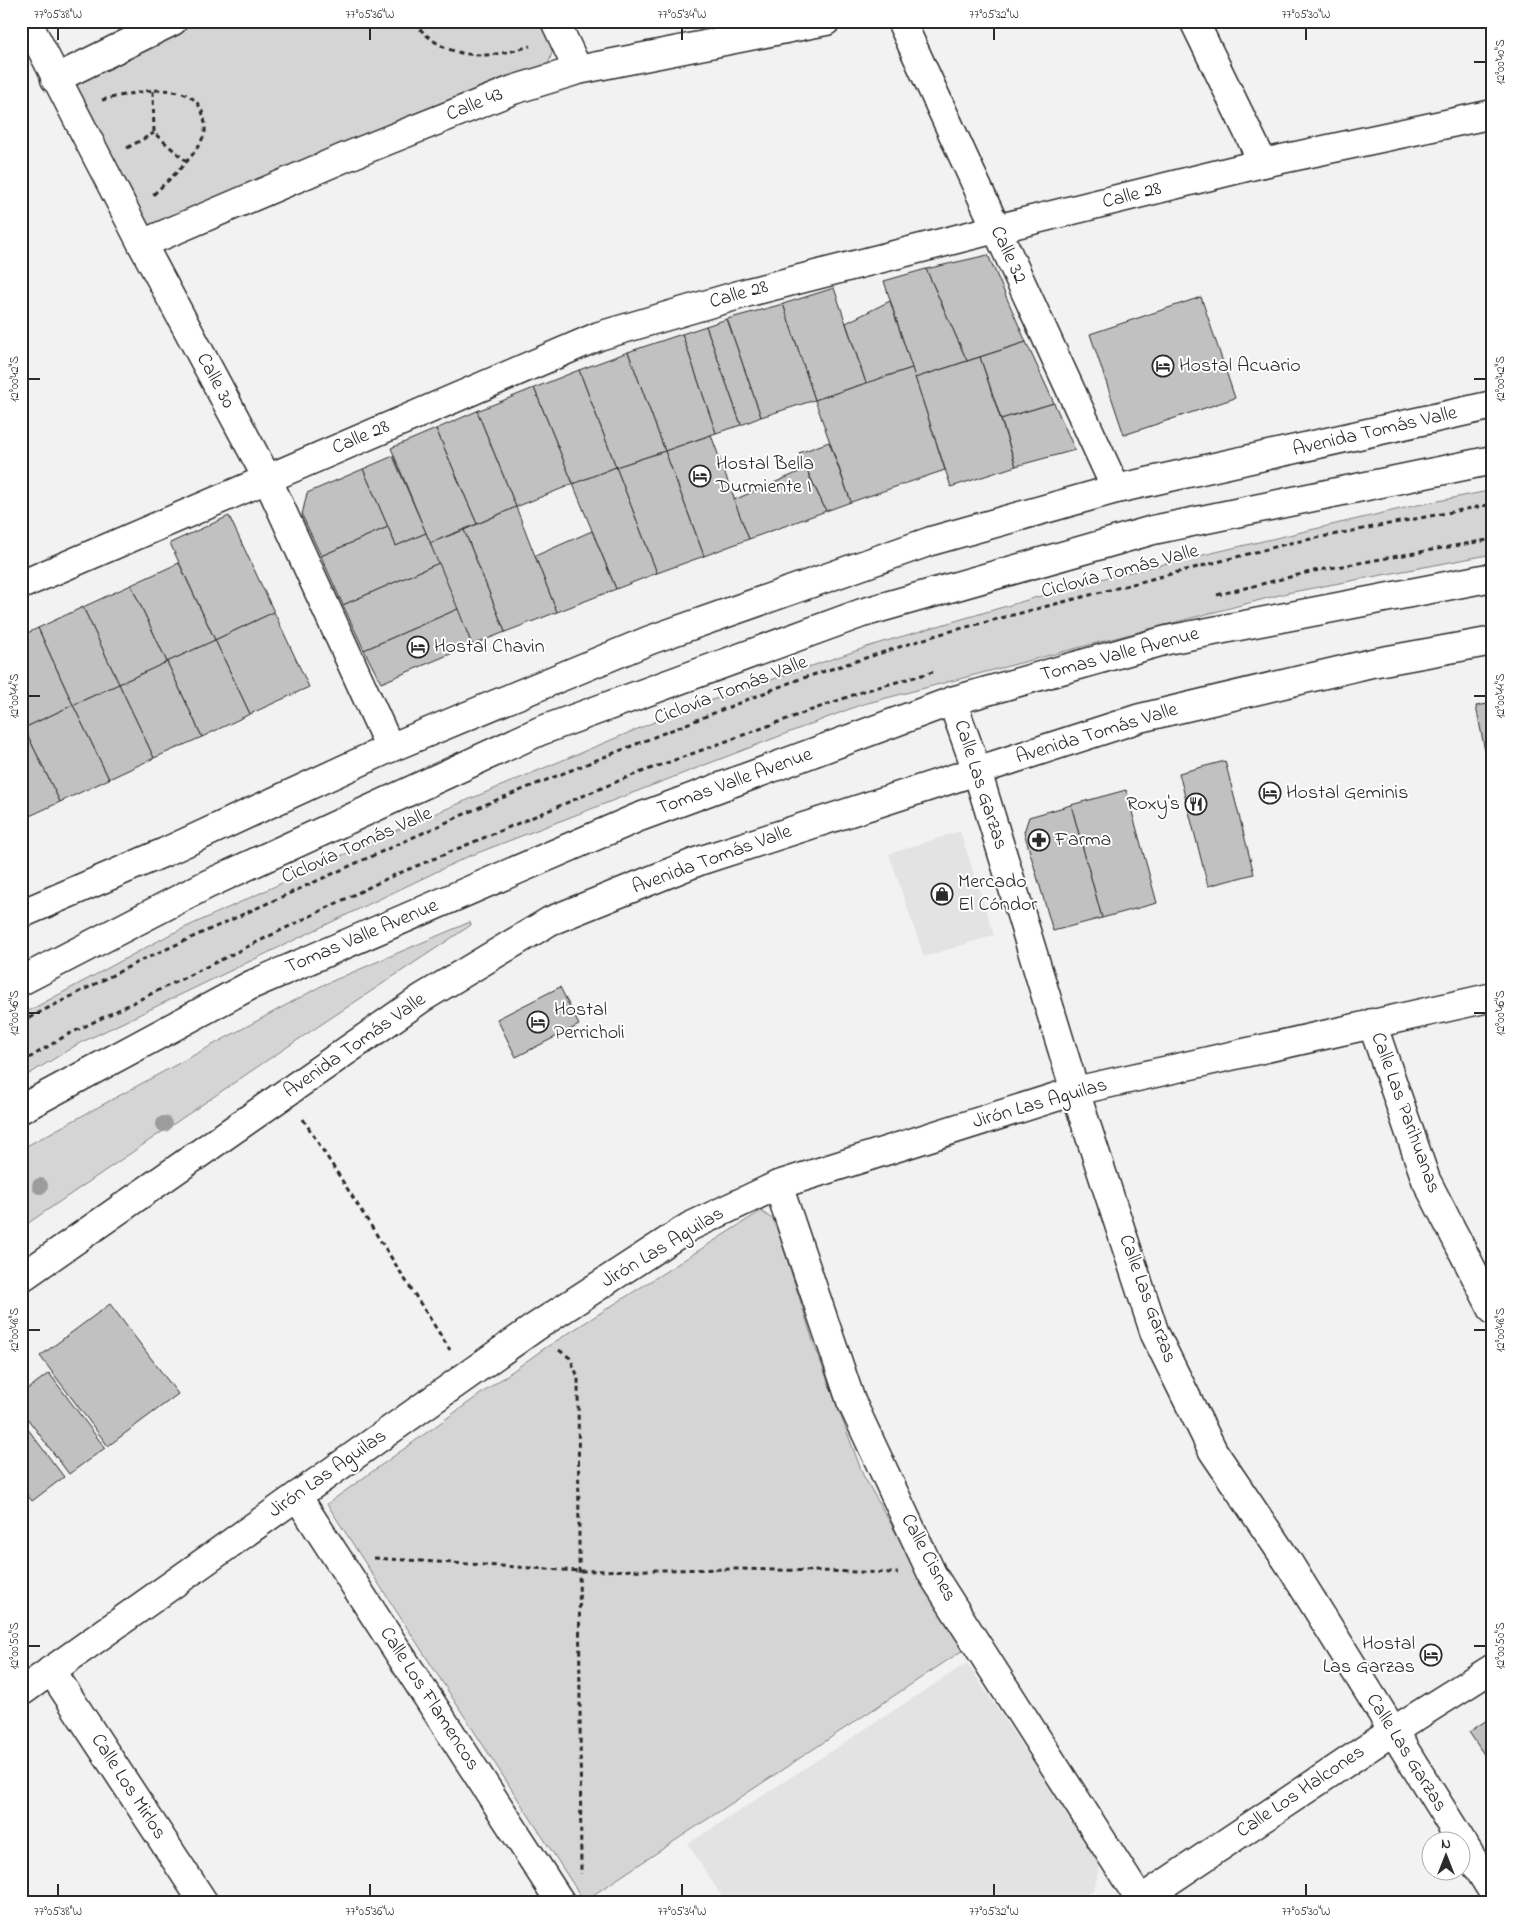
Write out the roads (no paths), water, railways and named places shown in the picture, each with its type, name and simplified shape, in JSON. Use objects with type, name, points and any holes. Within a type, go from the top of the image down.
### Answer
[{"type":"street","name":"Calle 30","points":[[27,21],[55,79],[267,478],[390,748]]},
{"type":"street","points":[[55,79],[173,21]]},
{"type":"street","points":[[554,21],[578,70]]},
{"type":"street","name":"Calle 43","points":[[142,244],[354,154],[513,90],[578,70],[826,21]]},
{"type":"street","name":"Calle 32","points":[[901,21],[1116,489]]},
{"type":"street","points":[[1194,21],[1263,163]]},
{"type":"street","name":"Calle 28","points":[[21,585],[599,336],[749,292],[996,229],[1263,163],[1493,114]]},
{"type":"street","name":"Avenida Tomás Valle","points":[[21,914],[165,852],[390,748],[660,637],[931,541],[1116,489],[1493,405]]},
{"type":"street","points":[[21,981],[206,885],[540,731],[862,613],[1153,530],[1493,460]]},
{"type":"street","name":"Tomas Valle Avenue","points":[[21,1109],[251,985],[637,818],[952,701],[1167,640],[1493,577]]},
{"type":"street","name":"Avenida Tomás Valle","points":[[21,1278],[422,998],[550,922],[699,861],[1140,718],[1372,663],[1493,641]]},
{"type":"street","name":"Calle Las Garzas","points":[[952,701],[977,771],[1075,1092],[1156,1334],[1213,1451],[1288,1562],[1493,1892]]},
{"type":"street","name":"Jirón Las Aguilas","points":[[21,1692],[534,1328],[689,1227],[778,1185],[1075,1092],[1493,997]]},
{"type":"street","name":"Calle Las Parihuanas","points":[[1372,1023],[1426,1180],[1493,1310]]},
{"type":"street","name":"Calle Cisnes","points":[[778,1185],[851,1401],[932,1574],[1138,1901]]},
{"type":"street","name":"Calle Los Flamencos","points":[[297,1496],[561,1903]]},
{"type":"street","name":"Calle Los Halcones","points":[[1138,1901],[1393,1731],[1493,1668]]},
{"type":"street","name":"Calle Los Mirlos","points":[[52,1670],[204,1903]]},
{"type":"place","name":"Hostal Acuario","points":[[1163,366]]},
{"type":"place","name":"Hostal Bella Durmiente I","points":[[700,476]]},
{"type":"place","name":"Hostal Chavin","points":[[418,647]]},
{"type":"place","name":"Hostal Geminis","points":[[1270,793]]},
{"type":"place","name":"Roxy's","points":[[1196,804]]},
{"type":"place","name":"Farma","points":[[1039,840]]},
{"type":"place","name":"Mercado El Cóndor","points":[[942,894]]},
{"type":"place","name":"Hostal Perricholi","points":[[538,1022]]},
{"type":"place","name":"Hostal Las Garzas","points":[[1431,1655]]}]
